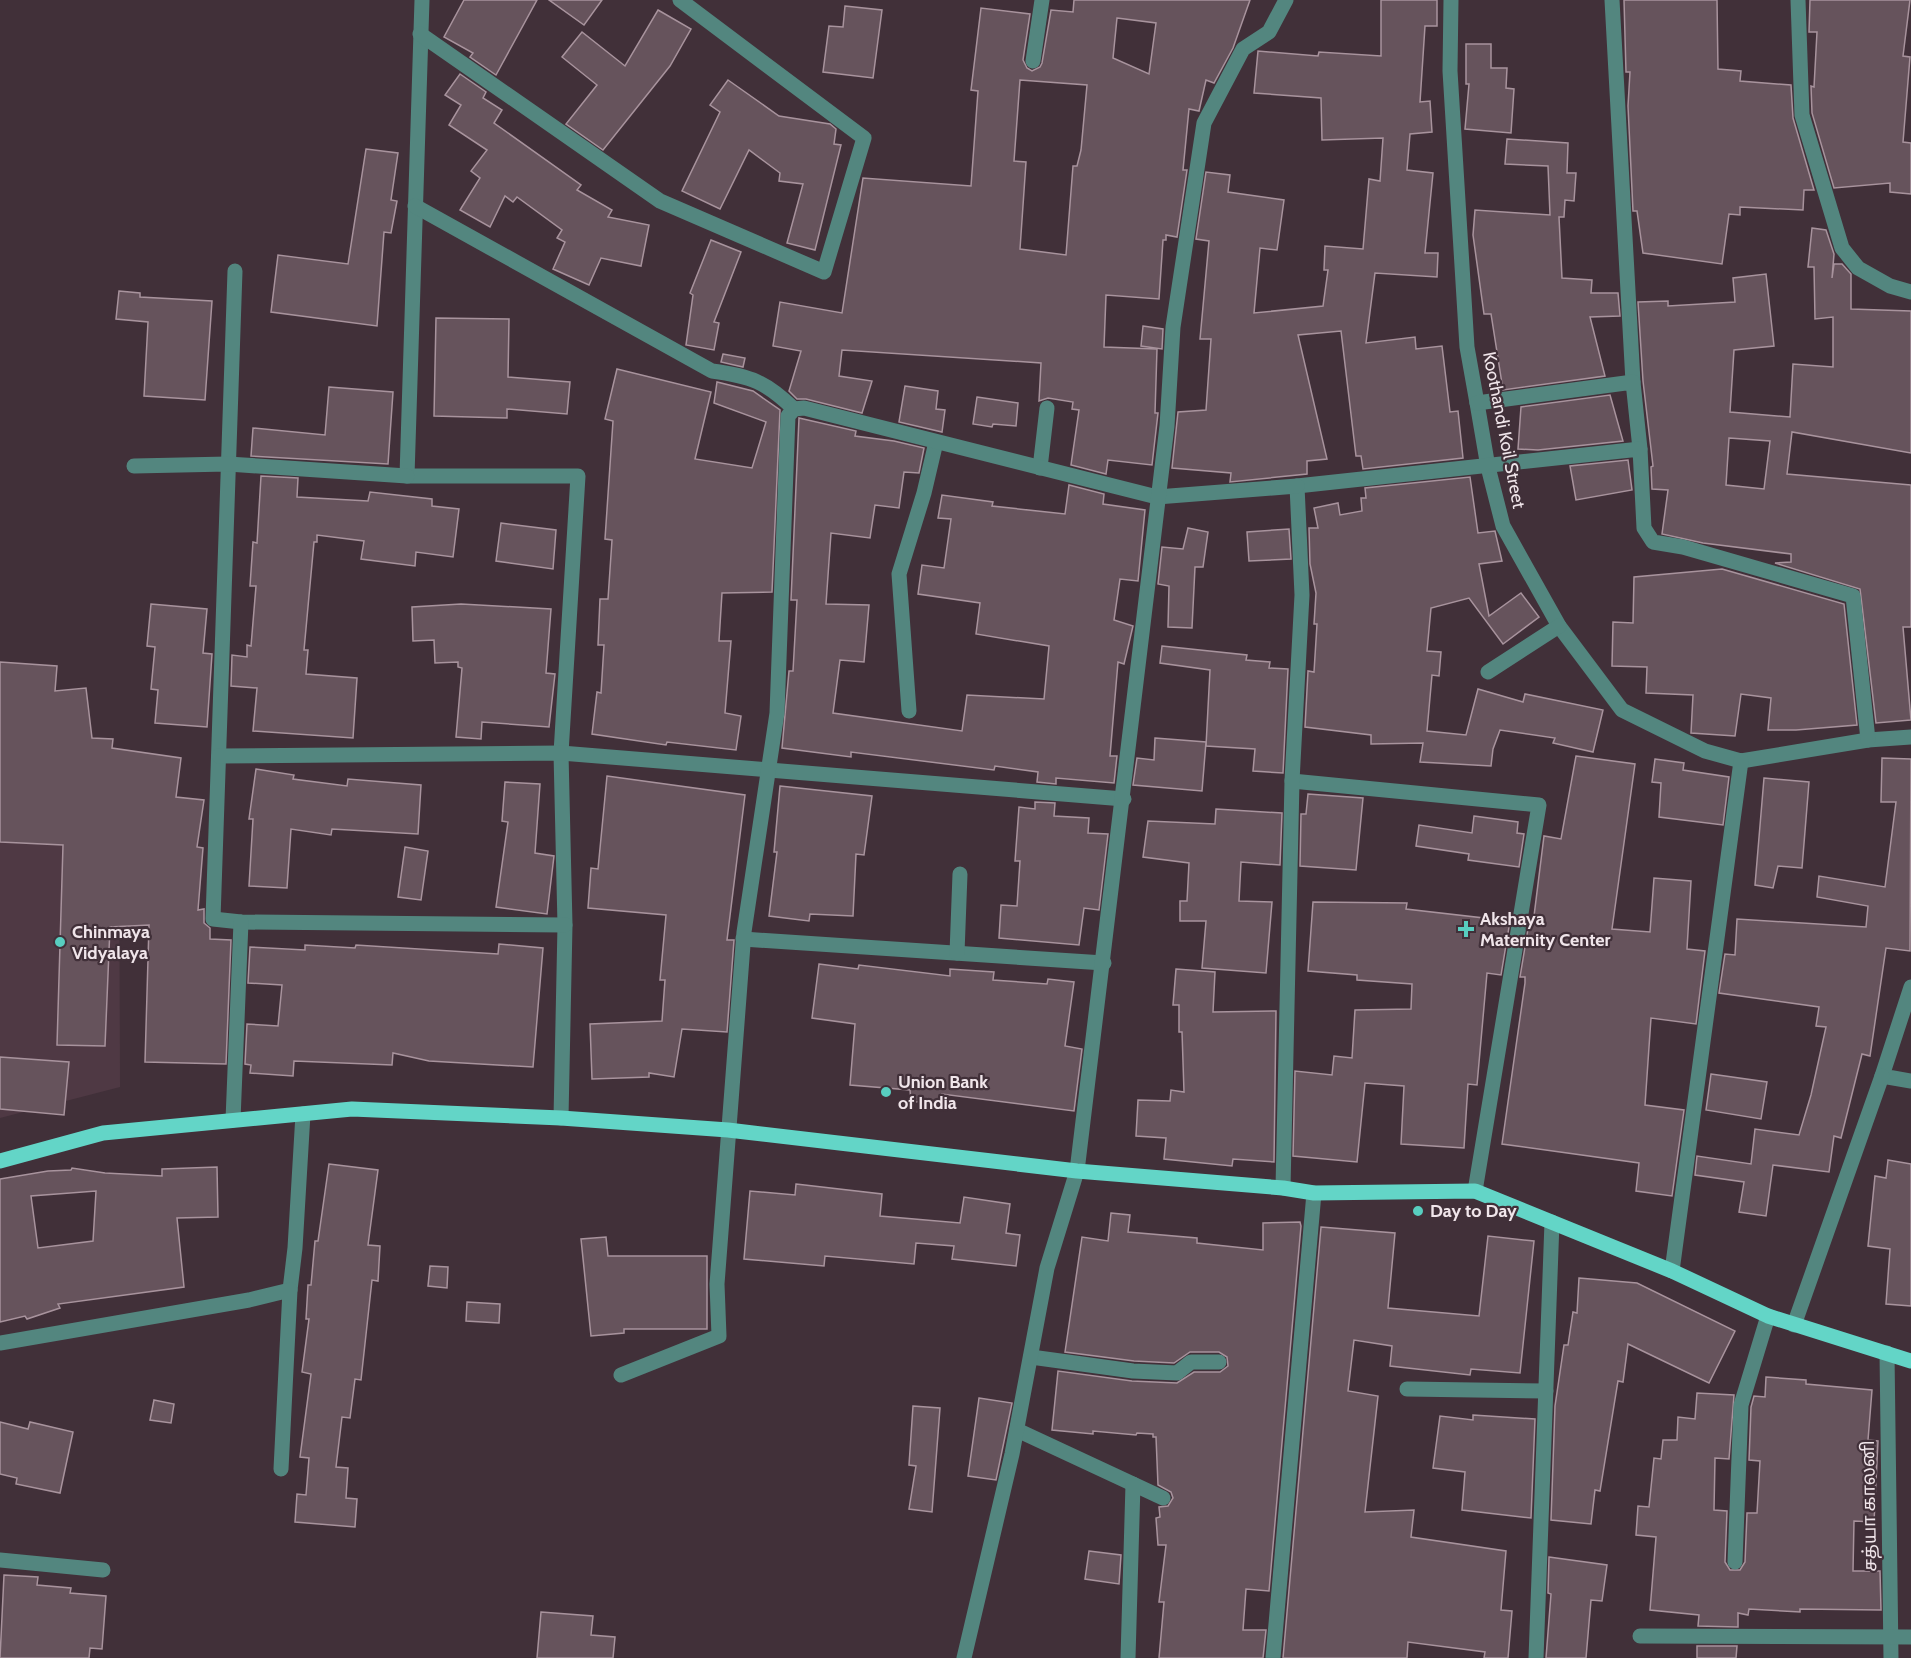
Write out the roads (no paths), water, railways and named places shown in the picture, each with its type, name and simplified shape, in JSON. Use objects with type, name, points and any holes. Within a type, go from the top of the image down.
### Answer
[{"type":"main road","points":[[0,1161],[103,1132],[352,1109],[561,1118],[728,1130],[1077,1171],[1283,1188],[1314,1193],[1475,1191],[1672,1271],[1768,1316],[1911,1361]]},
{"type":"street","points":[[407,476],[422,0]]},
{"type":"street","points":[[420,34],[660,201],[824,272],[864,138],[680,0]]},
{"type":"street","points":[[1033,61],[1042,0]]},
{"type":"street","points":[[964,1658],[1017,1430],[1047,1268],[1077,1171],[1124,799],[1157,497],[1167,426],[1173,327],[1204,123],[1243,50],[1269,32],[1286,0]]},
{"type":"street","name":"Koothandi Koil Street","points":[[1451,0],[1450,71],[1466,324],[1488,467],[1503,526],[1559,626],[1622,710],[1705,751],[1741,761],[1868,740],[1911,737]]},
{"type":"street","points":[[1612,0],[1633,382],[1640,449],[1644,528],[1653,542],[1683,546],[1853,596],[1868,740]]},
{"type":"street","points":[[1798,0],[1802,115],[1842,248],[1858,268],[1890,286],[1911,292]]},
{"type":"street","points":[[415,206],[712,371],[733,374],[771,386],[795,409]]},
{"type":"street","points":[[235,272],[213,919],[242,922],[566,925]]},
{"type":"street","points":[[1477,403],[1633,382]]},
{"type":"street","points":[[621,1375],[719,1336],[717,1284],[743,939],[777,713],[786,448],[789,416],[795,409],[804,408],[1157,497],[1297,486],[1640,449]]},
{"type":"street","points":[[1040,468],[1047,408]]},
{"type":"street","points":[[909,711],[899,574],[924,492],[936,442]]},
{"type":"street","points":[[134,466],[228,464],[407,476],[578,476],[561,753],[566,925],[561,1118]]},
{"type":"street","points":[[1283,1188],[1292,781],[1302,595],[1297,486]]},
{"type":"street","points":[[1488,672],[1559,626]]},
{"type":"street","points":[[219,756],[561,753],[1124,799]]},
{"type":"street","points":[[1672,1271],[1741,761]]},
{"type":"street","points":[[1292,781],[1539,805],[1475,1191]]},
{"type":"street","points":[[957,953],[960,874]]},
{"type":"street","points":[[233,1120],[242,922]]},
{"type":"street","points":[[743,939],[1104,963]]},
{"type":"street","points":[[1794,1325],[1911,987]]},
{"type":"street","points":[[1882,1076],[1911,1081]]},
{"type":"street","points":[[282,1469],[290,1290],[303,1114]]},
{"type":"street","points":[[1273,1658],[1314,1193]]},
{"type":"street","points":[[1536,1658],[1552,1222]]},
{"type":"street","points":[[0,1343],[249,1300],[290,1290]]},
{"type":"street","points":[[1736,1562],[1741,1405],[1768,1316]]},
{"type":"street","name":"சத்யா காலனி","points":[[1887,1353],[1891,1658]]},
{"type":"street","points":[[1030,1357],[1133,1371],[1177,1373],[1191,1362],[1219,1362]]},
{"type":"street","points":[[1407,1389],[1546,1391]]},
{"type":"street","points":[[1017,1430],[1163,1498]]},
{"type":"street","points":[[1128,1658],[1133,1484]]},
{"type":"street","points":[[0,1560],[103,1570]]},
{"type":"street","points":[[1640,1636],[1911,1637]]},
{"type":"place","name":"Akshaya Maternity Center","points":[[1466,929]]},
{"type":"place","name":"Chinmaya Vidyalaya","points":[[60,942]]},
{"type":"place","name":"Union Bank of India","points":[[886,1092]]},
{"type":"place","name":"Day to Day","points":[[1418,1211]]}]
